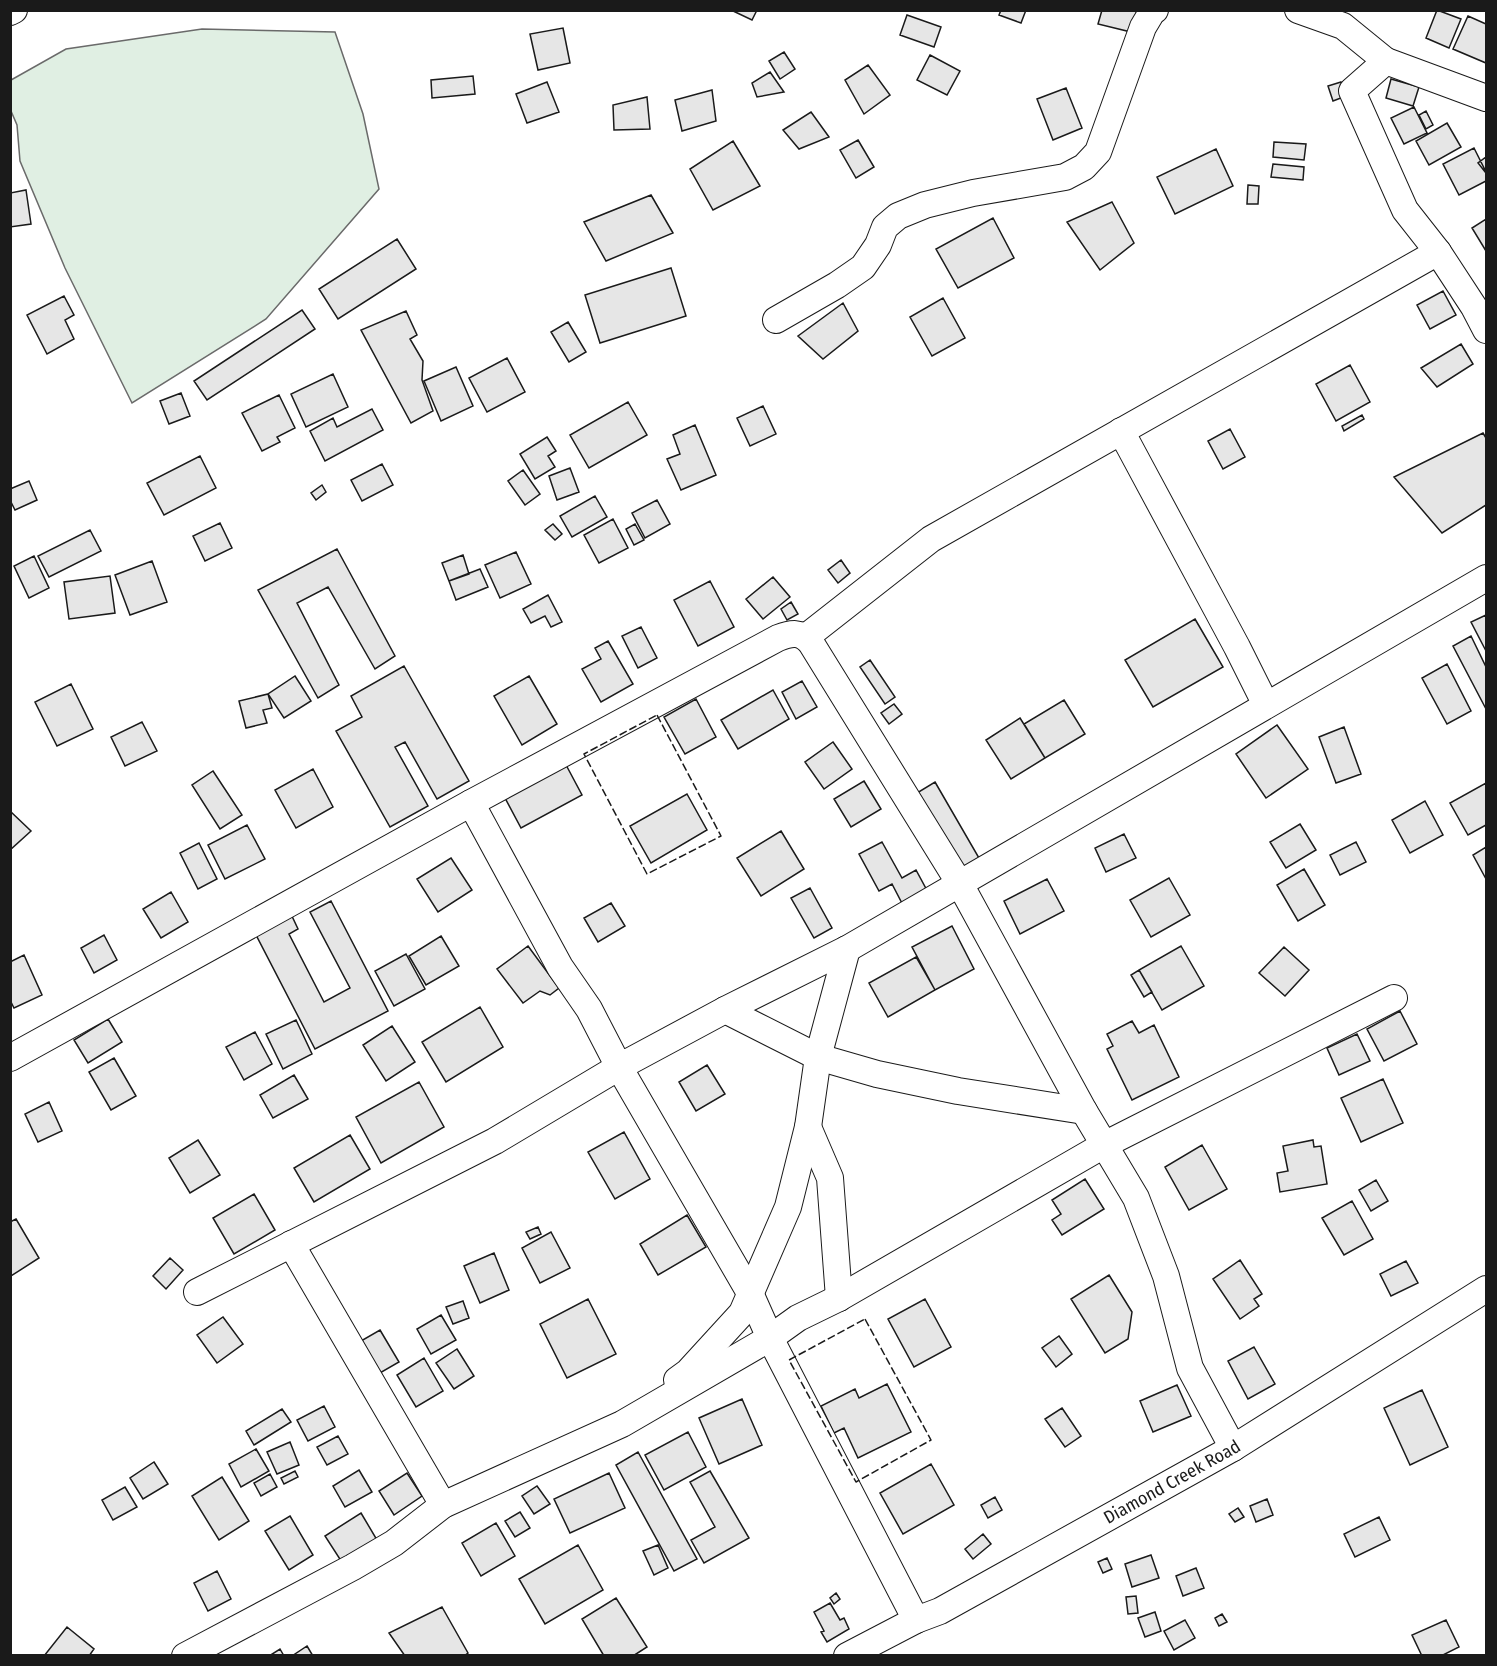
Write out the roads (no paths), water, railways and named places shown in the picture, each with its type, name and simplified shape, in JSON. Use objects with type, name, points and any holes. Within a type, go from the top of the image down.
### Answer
[{"type":"street","points":[[776,320],[837,285],[863,267],[878,244],[885,227],[898,216],[925,205],[973,193],[1065,177],[1084,167],[1098,152],[1143,27],[1155,10]]},
{"type":"street","points":[[1298,10],[1338,18],[1386,61],[1486,98]]},
{"type":"street","points":[[1386,61],[1352,91],[1406,210],[1438,252],[1486,330]]},
{"type":"street","points":[[806,637],[931,539],[1438,252]]},
{"type":"street","points":[[1121,431],[1238,647],[1266,705]]},
{"type":"street","points":[[197,1292],[495,1141],[619,1067],[725,1010],[847,950],[1486,578]]},
{"type":"street","points":[[10,1058],[471,803],[778,638],[798,633],[811,643],[960,884],[1084,1111],[1136,1198],[1166,1276],[1190,1368],[1233,1448]]},
{"type":"street","points":[[471,803],[560,967],[589,1009],[619,1067],[750,1293],[770,1338],[916,1620]]},
{"type":"street","points":[[622,1424],[688,1372],[742,1313],[788,1206],[808,1127],[818,1057],[847,950]]},
{"type":"street","points":[[185,1656],[378,1553],[443,1505],[622,1424],[770,1338],[798,1318],[839,1298],[1104,1145],[1394,998]]},
{"type":"street","points":[[725,1010],[818,1057],[877,1074],[958,1091],[1084,1111]]},
{"type":"street","points":[[808,1127],[830,1178],[839,1298]]},
{"type":"street","points":[[291,1244],[443,1505]]},
{"type":"street","name":"Diamond Creek Road","points":[[847,1656],[916,1620],[940,1611],[1233,1448],[1486,1289]]}]
